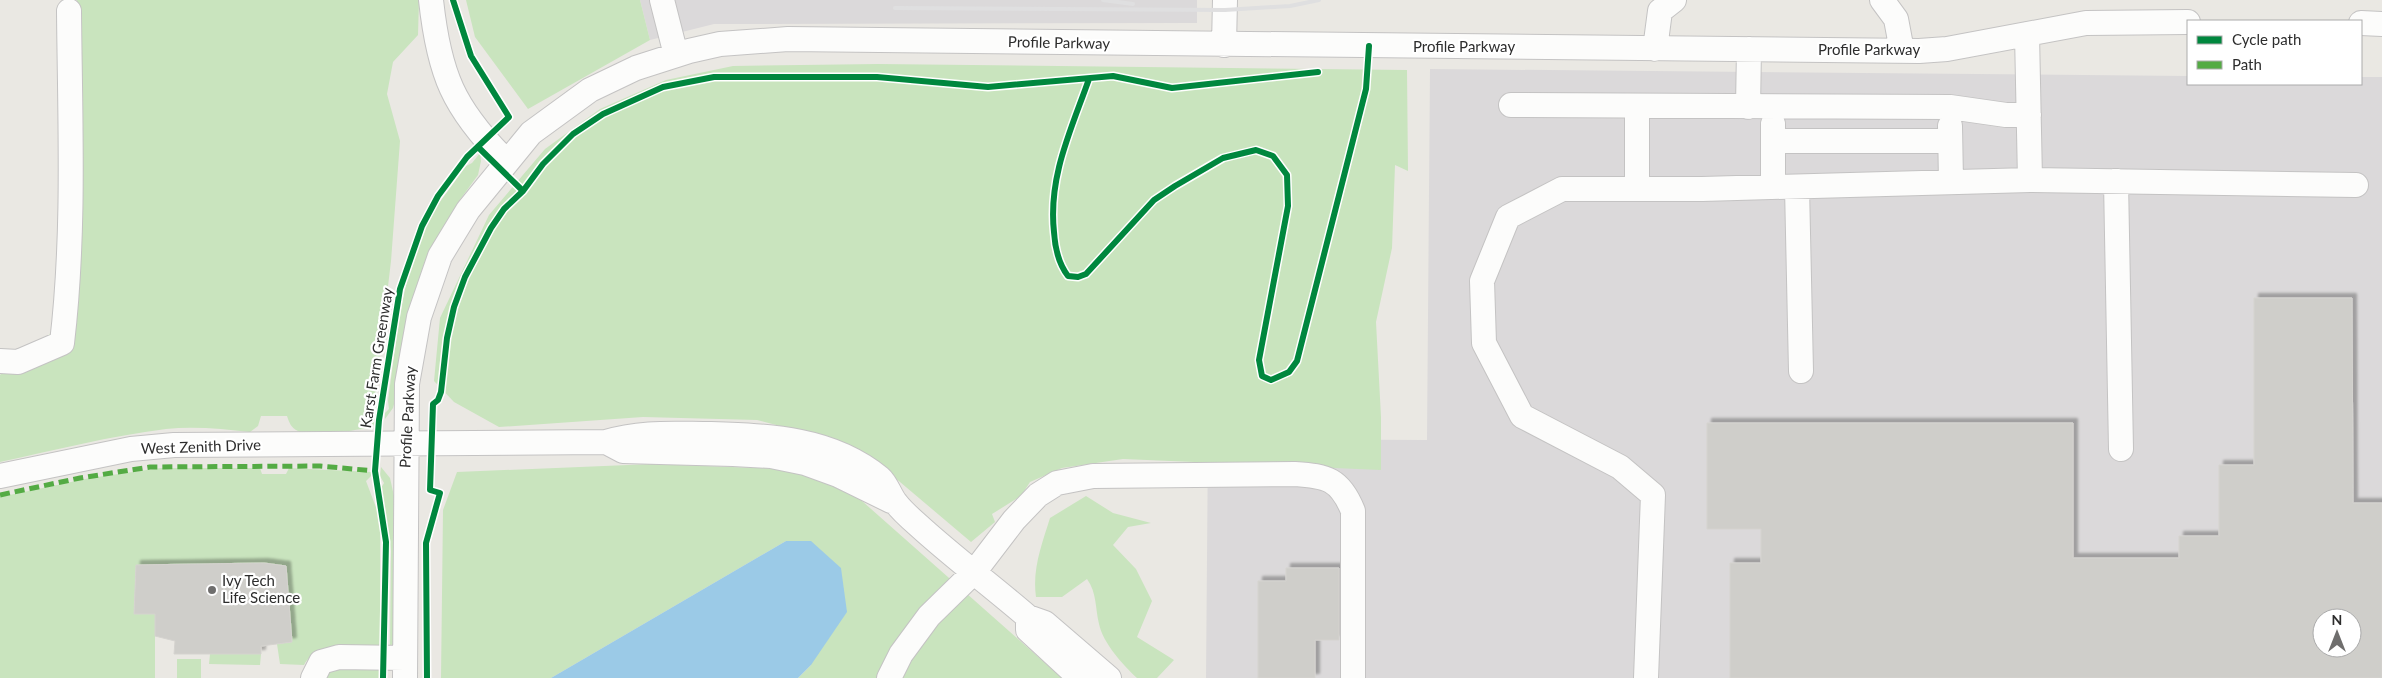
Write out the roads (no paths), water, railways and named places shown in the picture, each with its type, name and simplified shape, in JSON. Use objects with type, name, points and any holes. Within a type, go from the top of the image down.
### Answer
[{"type":"street","points":[[431,0],[434,33],[441,63],[452,93],[485,140],[506,161]]},
{"type":"street","points":[[662,0],[676,55]]},
{"type":"street","points":[[1224,45],[1225,0]]},
{"type":"street","points":[[1655,48],[1660,11],[1674,0]]},
{"type":"street","points":[[1882,0],[1896,19],[1902,50]]},
{"type":"street","points":[[0,361],[18,362],[62,343],[66,304],[70,177],[69,11]]},
{"type":"street","name":"Profile Parkway","points":[[405,668],[405,444],[407,384],[419,317],[440,256],[468,210],[506,161],[531,133],[590,90],[636,68],[676,55],[720,44],[788,39],[1224,45],[1902,50],[1947,49],[2106,22],[2187,22]]},
{"type":"street","points":[[2362,23],[2382,24]]},
{"type":"street","points":[[2027,34],[2030,180]]},
{"type":"street","points":[[1748,107],[1749,49]]},
{"type":"street","points":[[1511,105],[1773,108],[1950,107],[2006,115],[2029,115]]},
{"type":"street","points":[[1636,189],[1637,107]]},
{"type":"street","points":[[1950,107],[1951,182]]},
{"type":"street","points":[[1773,108],[1773,187]]},
{"type":"street","points":[[1773,141],[1950,141]]},
{"type":"street","points":[[1646,678],[1653,495],[1620,467],[1522,416],[1484,343],[1482,281],[1508,218],[1562,189],[1797,187],[2030,180],[2356,185]]},
{"type":"street","points":[[2116,181],[2121,449]]},
{"type":"street","points":[[1797,187],[1800,371]]},
{"type":"street","name":"West Zenith Drive","points":[[0,476],[131,449],[174,445],[606,442],[626,436],[648,433],[770,436],[819,446],[844,456],[881,479],[895,503],[917,524],[1028,617]]},
{"type":"street","points":[[889,678],[900,654],[929,616],[975,571],[1014,520],[1038,496],[1057,483],[1093,476],[1320,476],[1337,484],[1346,494],[1353,511],[1353,678]]},
{"type":"street","points":[[1080,678],[1028,630],[1028,617],[1045,623],[1109,678]]},
{"type":"street","points":[[313,678],[321,662],[339,657],[405,668]]},
{"type":"water","points":[[786,541],[811,541],[841,568],[847,612],[811,665],[798,678],[551,678]]},
{"type":"railway","points":[[1103,0],[1133,4]]},
{"type":"railway","points":[[895,8],[1225,10],[1290,6],[1319,0]]},
{"type":"place","name":"Ivy Tech Life Science","points":[[212,590]]}]
